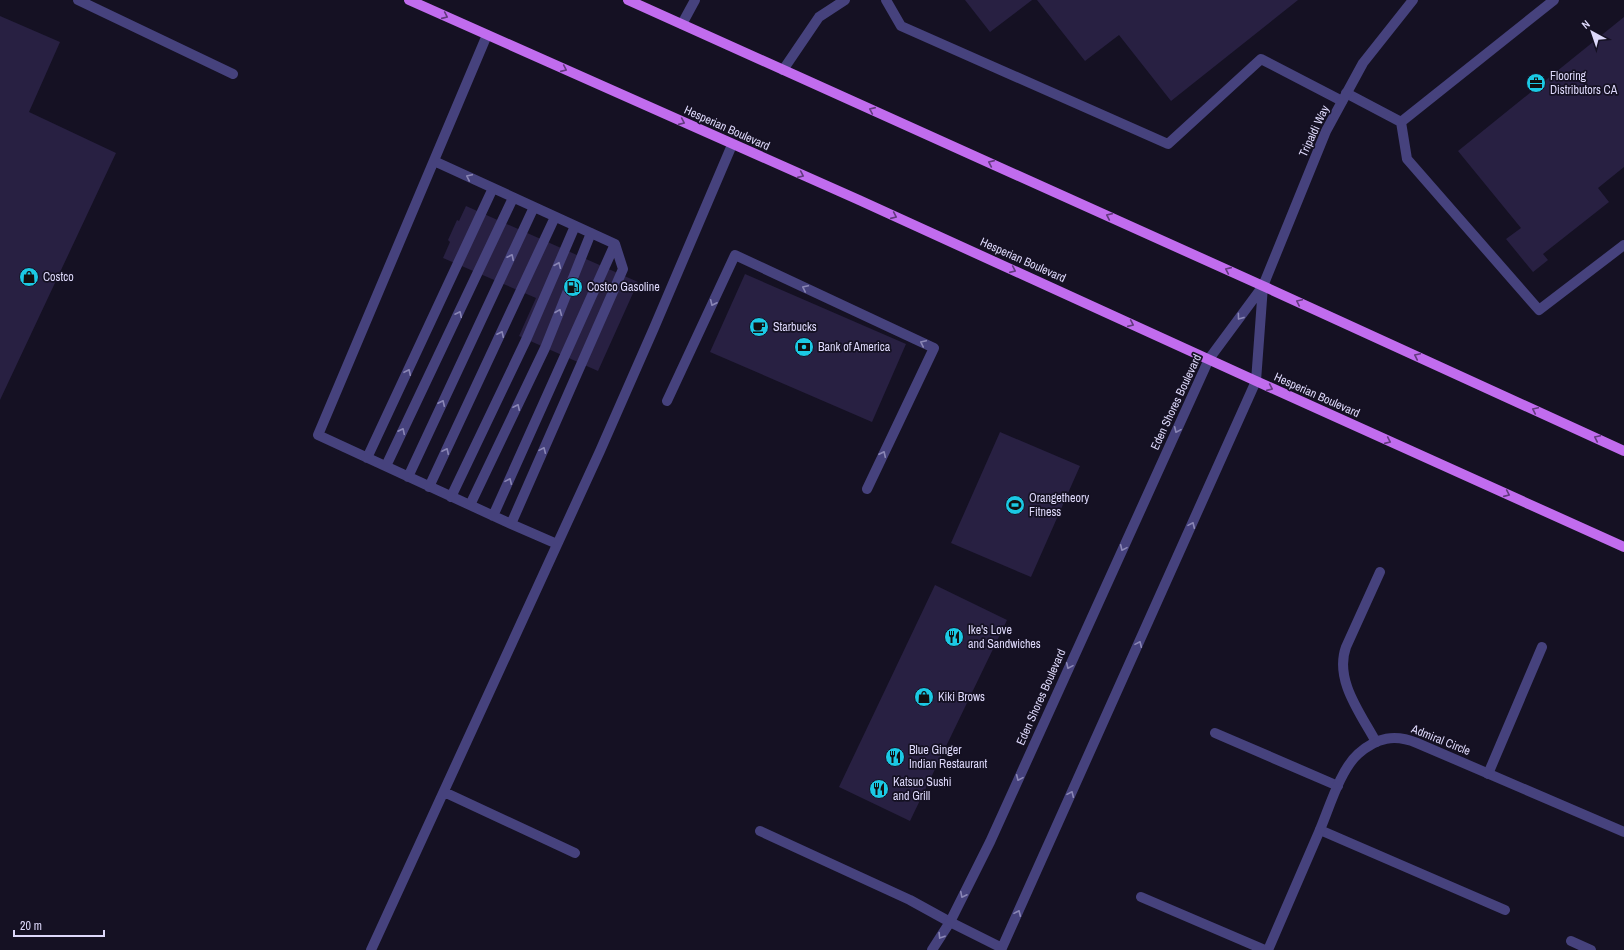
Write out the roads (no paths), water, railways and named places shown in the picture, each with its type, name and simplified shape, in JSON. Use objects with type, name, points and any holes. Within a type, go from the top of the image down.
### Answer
[{"type":"main road","name":"Hesperian Boulevard","points":[[409,0],[866,204],[1624,547]]},
{"type":"main road","points":[[628,0],[1263,286],[1624,451]]},
{"type":"street","points":[[78,0],[233,74]]},
{"type":"street","points":[[682,24],[695,0]]},
{"type":"street","points":[[783,70],[819,17],[845,0]]},
{"type":"street","points":[[886,0],[901,26],[1168,144],[1261,59],[1401,122]]},
{"type":"street","name":"Tripaldi Way","points":[[1263,286],[1326,131],[1363,63],[1413,0]]},
{"type":"street","points":[[1401,122],[1554,0]]},
{"type":"street","points":[[487,35],[318,435],[510,524],[557,544]]},
{"type":"street","points":[[1401,122],[1407,159],[1539,310],[1624,245]]},
{"type":"street","points":[[371,950],[600,451],[732,145]]},
{"type":"street","points":[[434,161],[615,244],[623,269],[510,524]]},
{"type":"street","points":[[367,458],[493,188]]},
{"type":"street","points":[[386,466],[513,198]]},
{"type":"street","points":[[408,477],[534,207]]},
{"type":"street","points":[[429,486],[555,217]]},
{"type":"street","points":[[451,497],[526,340],[575,226]]},
{"type":"street","points":[[470,505],[545,348],[591,233]]},
{"type":"street","points":[[493,516],[615,244]]},
{"type":"street","points":[[667,401],[735,255],[934,348],[867,489]]},
{"type":"street","points":[[760,831],[910,900],[1002,949],[1256,381],[1263,286]]},
{"type":"street","name":"Eden Shores Boulevard","points":[[932,950],[950,922],[990,842],[1209,359],[1263,286]]},
{"type":"street","points":[[1376,742],[1346,684],[1342,667],[1346,647],[1380,572]]},
{"type":"street","points":[[1488,774],[1542,647]]},
{"type":"street","points":[[1215,733],[1338,786]]},
{"type":"street","name":"Admiral Circle","points":[[1268,950],[1338,786],[1351,762],[1358,754],[1376,742],[1396,737],[1406,739],[1624,832]]},
{"type":"street","points":[[444,792],[575,853]]},
{"type":"street","points":[[1320,830],[1505,910]]},
{"type":"street","points":[[1141,897],[1265,950]]},
{"type":"street","points":[[1571,941],[1591,950]]},
{"type":"place","name":"Flooring Distributors CA","points":[[1536,83]]},
{"type":"place","name":"Costco","points":[[29,277]]},
{"type":"place","name":"Costco Gasoline","points":[[573,287]]},
{"type":"place","name":"Starbucks","points":[[759,327]]},
{"type":"place","name":"Bank of America","points":[[804,347]]},
{"type":"place","name":"Orangetheory Fitness","points":[[1015,505]]},
{"type":"place","name":"Ike's Love and Sandwiches","points":[[954,637]]},
{"type":"place","name":"Kiki Brows","points":[[924,697]]},
{"type":"place","name":"Blue Ginger Indian Restaurant","points":[[895,757]]},
{"type":"place","name":"Katsuo Sushi and Grill","points":[[879,789]]}]
